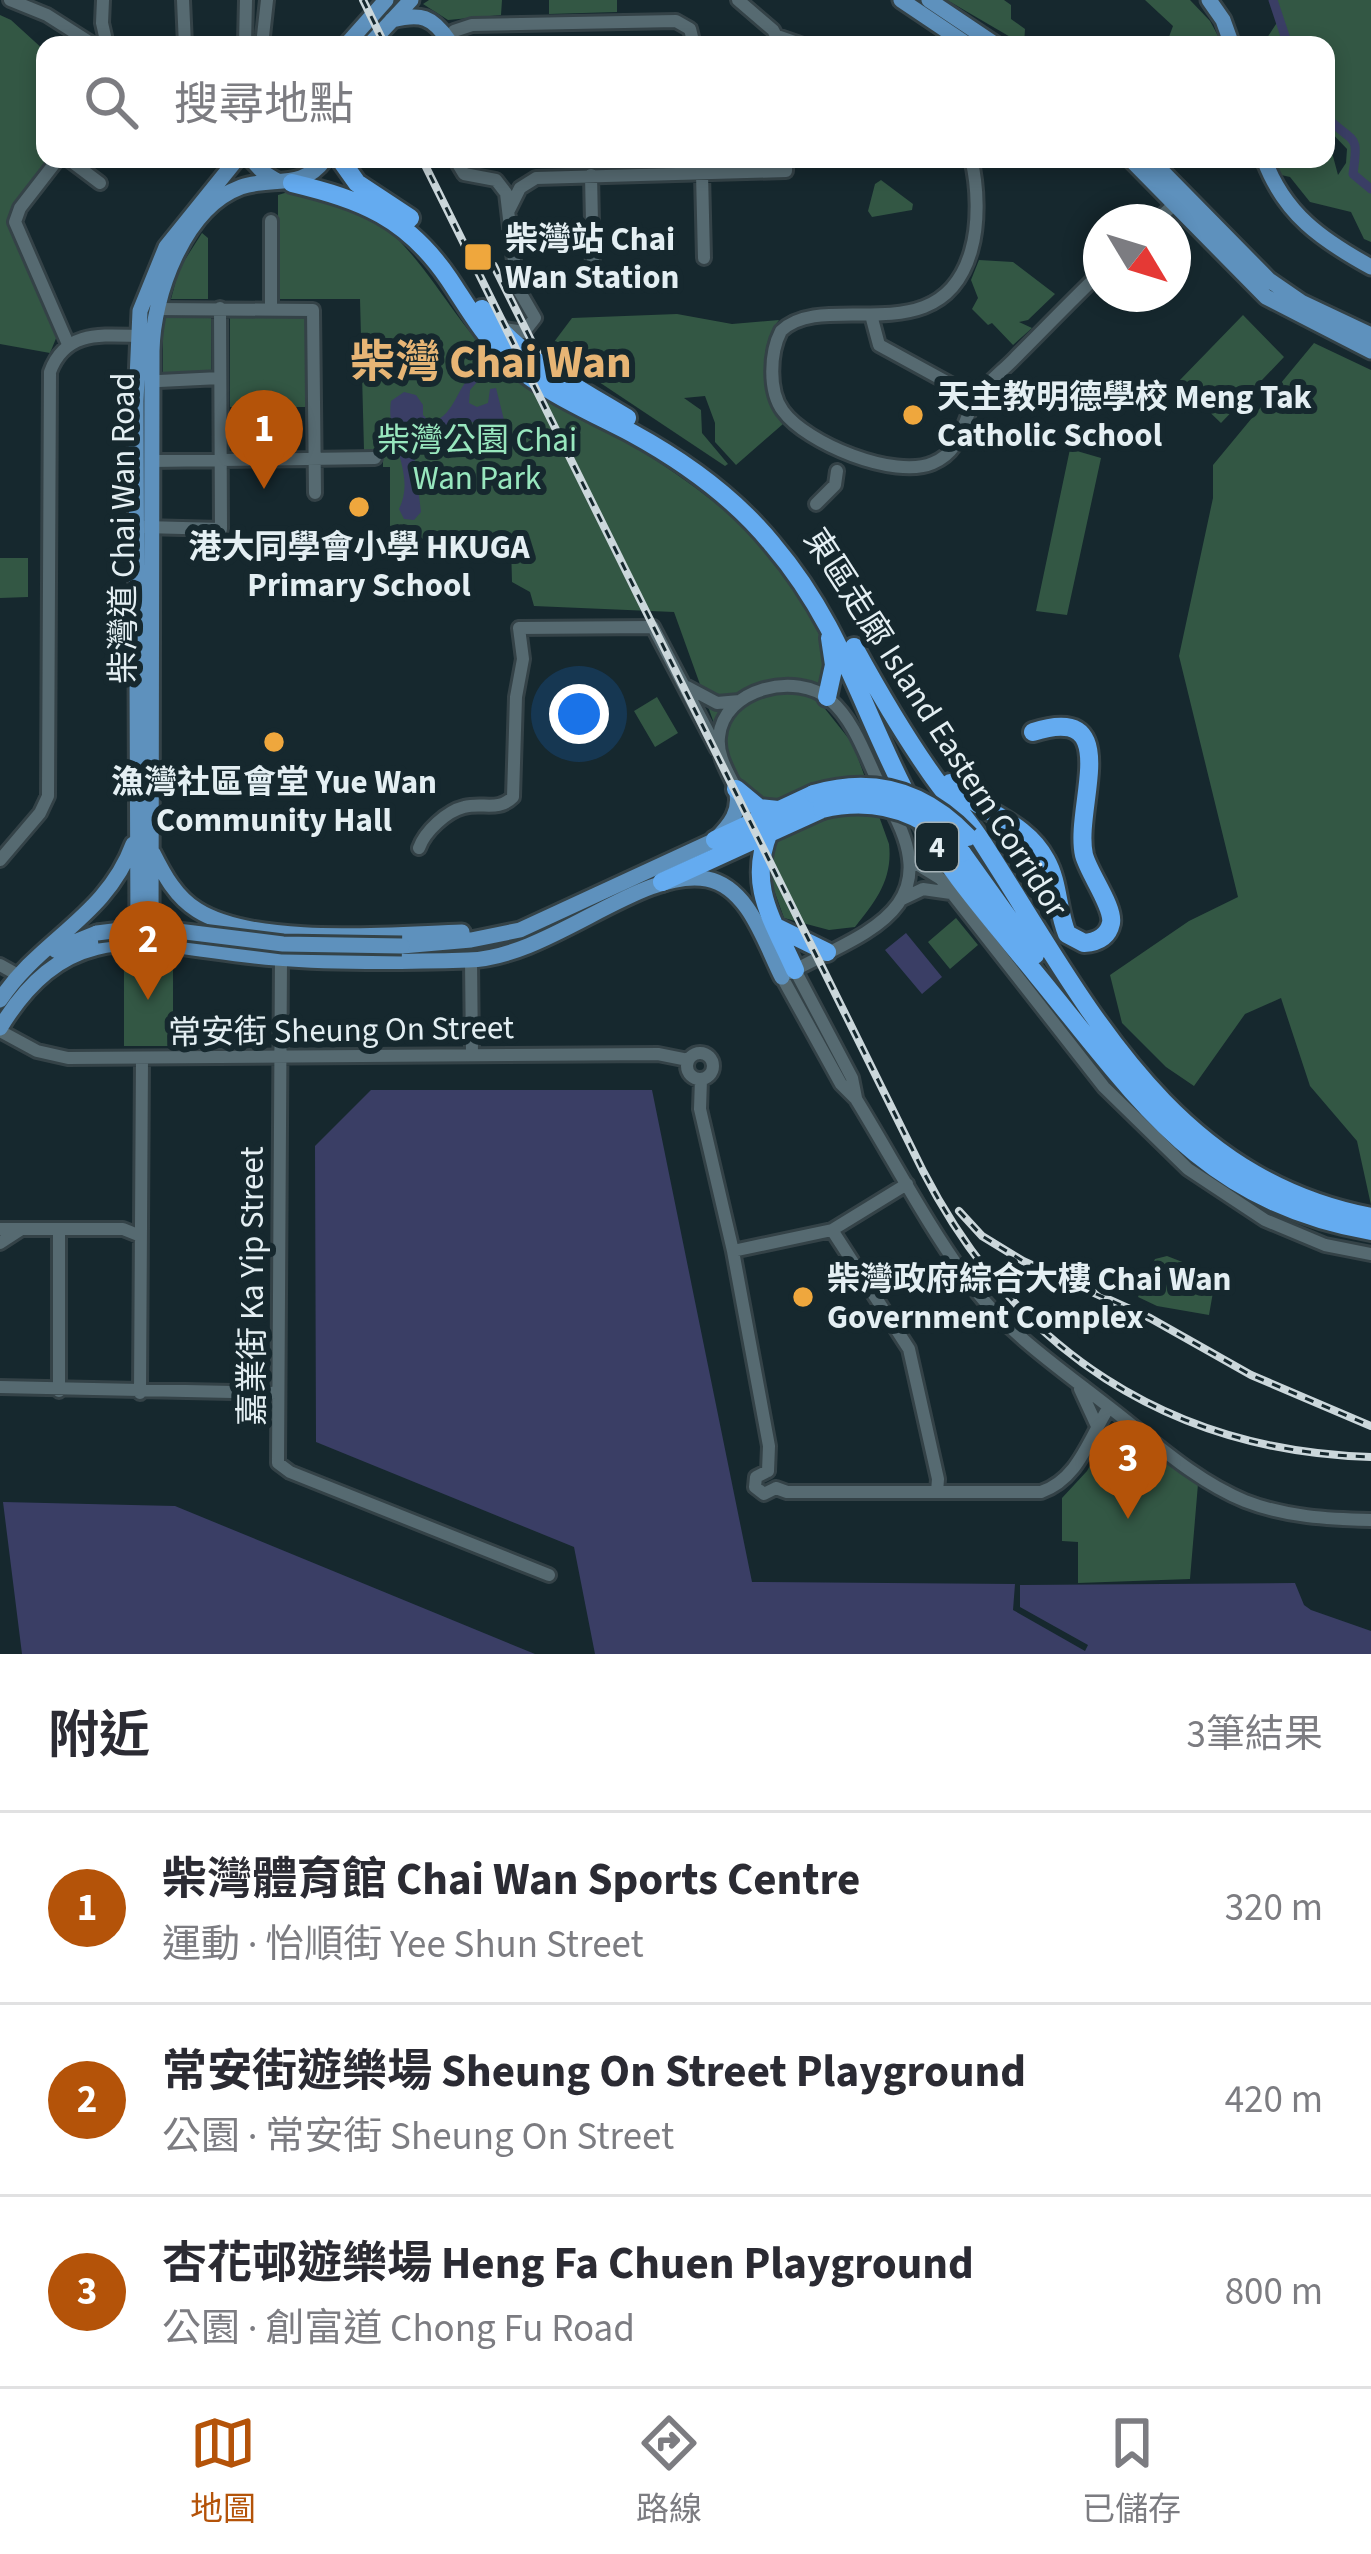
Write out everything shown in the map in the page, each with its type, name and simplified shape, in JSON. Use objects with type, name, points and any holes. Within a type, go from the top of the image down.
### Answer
[{"type":"highway","name":"東區走廊 Island Eastern Corridor","points":[[347,168],[358,183],[399,209],[434,240],[488,316],[540,364],[689,456],[756,512],[823,593],[900,724],[1132,1065],[1198,1137],[1243,1170],[1282,1190],[1371,1216]]},
{"type":"highway","name":"東區走廊 Island Eastern Corridor","points":[[286,182],[360,202],[409,232],[512,362],[545,387],[650,443],[707,482],[758,526],[818,605],[844,652],[896,774],[927,832],[1164,1128],[1211,1168],[1283,1206],[1371,1231]]},
{"type":"highway","points":[[818,605],[834,656],[827,697]]},
{"type":"highway","points":[[900,724],[963,796],[1033,840],[1051,868],[1065,931],[1078,942],[1095,942],[1107,934],[1112,917],[1092,878],[1082,842],[1090,747],[1082,734],[1066,726],[1056,724],[1033,732]]},
{"type":"highway","points":[[736,789],[759,808],[778,810]]},
{"type":"highway","points":[[715,840],[778,810],[818,801],[891,808],[965,845],[1036,926]]},
{"type":"highway","points":[[662,882],[769,832],[818,801]]},
{"type":"highway","points":[[769,832],[758,873],[789,973]]},
{"type":"highway","points":[[965,845],[1105,1058]]},
{"type":"highway","points":[[776,928],[827,952]]},
{"type":"main road","points":[[354,36],[386,0]]},
{"type":"main road","points":[[377,36],[411,0]]},
{"type":"main road","points":[[901,0],[955,36]]},
{"type":"main road","points":[[929,0],[983,36]]},
{"type":"main road","points":[[1209,0],[1229,36]]},
{"type":"main road","points":[[392,20],[425,16],[436,22],[445,36]]},
{"type":"main road","name":"柴灣道 Chai Wan Road","points":[[145,940],[139,830],[143,298],[162,253],[231,168]]},
{"type":"main road","points":[[259,168],[286,182]]},
{"type":"main road","name":"柴灣道 Chai Wan Road","points":[[145,337],[173,259],[212,207],[238,188],[308,177],[316,168]]},
{"type":"main road","points":[[1141,168],[1278,287],[1371,334]]},
{"type":"main road","points":[[1157,168],[1266,298],[1371,351]]},
{"type":"main road","points":[[1268,168],[1302,222],[1371,267]]},
{"type":"main road","name":"柴灣道 Chai Wan Road","points":[[144,528],[152,850],[145,940]]},
{"type":"main road","points":[[22,971],[61,947],[97,933],[154,927],[283,944],[402,946],[508,934],[715,840],[737,811],[736,789]]},
{"type":"main road","name":"柴灣道 Chai Wan Road","points":[[0,1000],[22,971],[98,905],[127,860],[139,830]]},
{"type":"main road","points":[[152,850],[168,882],[199,912],[243,928],[292,933],[508,934]]},
{"type":"main road","points":[[0,1029],[20,998],[53,969],[93,948],[145,940],[280,959],[471,960],[526,949],[662,882],[704,879],[731,890],[789,973]]},
{"type":"main road","points":[[190,947],[183,928],[199,912]]},
{"type":"street","points":[[10,0],[47,15],[80,36]]},
{"type":"street","points":[[103,0],[105,36]]},
{"type":"street","points":[[183,0],[185,36]]},
{"type":"street","points":[[245,36],[246,0]]},
{"type":"street","points":[[265,36],[267,0]]},
{"type":"street","points":[[737,0],[774,36]]},
{"type":"street","points":[[454,36],[459,28],[472,25],[676,21],[690,29],[692,36]]},
{"type":"street","points":[[51,168],[20,208],[15,223],[68,344]]},
{"type":"street","points":[[80,168],[100,183]]},
{"type":"street","points":[[460,168],[464,174],[501,183],[509,210],[517,287],[535,318],[530,328],[516,333],[488,316]]},
{"type":"street","points":[[574,168],[574,175]]},
{"type":"street","points":[[509,210],[517,192],[529,181],[750,168]]},
{"type":"street","points":[[972,168],[974,234],[963,270],[943,294],[921,308],[801,320],[784,328],[775,348],[775,388],[779,405],[791,420],[870,463],[922,467],[938,461],[956,446],[976,398],[1083,290]]},
{"type":"street","points":[[702,172],[704,258]]},
{"type":"street","points":[[591,175],[593,271]]},
{"type":"street","points":[[1175,204],[1180,199]]},
{"type":"street","points":[[271,220],[271,308]]},
{"type":"street","points":[[144,528],[220,530],[220,308]]},
{"type":"street","points":[[156,309],[309,308],[315,316],[315,493]]},
{"type":"street","points":[[871,315],[873,336],[884,349],[976,398]]},
{"type":"street","points":[[0,860],[40,813],[48,796],[48,379],[54,360],[68,344],[95,335],[145,337]]},
{"type":"street","points":[[159,381],[220,378]]},
{"type":"street","points":[[144,460],[375,458]]},
{"type":"street","points":[[816,504],[835,484],[837,472]]},
{"type":"street","points":[[419,848],[427,832],[459,808],[500,806],[515,791],[515,697],[527,641],[520,628],[653,627],[736,789]]},
{"type":"street","points":[[527,641],[559,630]]},
{"type":"street","points":[[682,682],[707,700],[742,701],[780,685],[808,688],[827,697],[851,727],[901,826],[910,867],[901,900],[878,928],[789,973],[852,1078],[856,1099],[975,1290],[1028,1343],[1180,1463],[1248,1502],[1311,1517],[1371,1520]]},
{"type":"street","points":[[720,755],[722,723],[742,701]]},
{"type":"street","points":[[910,867],[930,869],[1105,1087],[1188,1169],[1265,1220],[1325,1245],[1371,1254]]},
{"type":"street","points":[[901,900],[923,890],[952,893]]},
{"type":"street","name":"嘉業街 Ka Yip Street","points":[[280,959],[278,1460],[285,1469],[550,1575]]},
{"type":"street","points":[[471,960],[472,1054]]},
{"type":"street","points":[[0,965],[22,971]]},
{"type":"street","name":"常安街 Sheung On Street","points":[[0,1029],[56,1056],[658,1054],[688,1060]]},
{"type":"street","points":[[698,1053],[711,1060],[711,1072],[701,1079],[689,1073],[688,1060],[698,1053]]},
{"type":"street","points":[[140,1393],[142,1058]]},
{"type":"street","points":[[701,1079],[700,1108],[733,1251],[769,1446],[767,1471],[756,1477],[755,1487],[764,1494],[776,1488],[787,1492],[1041,1492],[1072,1473],[1109,1407]]},
{"type":"street","points":[[733,1251],[832,1230],[907,1184]]},
{"type":"street","points":[[0,1229],[138,1228]]},
{"type":"street","points":[[59,1229],[59,1391]]},
{"type":"street","points":[[0,1243],[20,1230]]},
{"type":"street","points":[[832,1230],[909,1349],[937,1492]]},
{"type":"street","points":[[1076,1382],[1097,1426]]},
{"type":"street","points":[[0,1387],[277,1394]]},
{"type":"green space","points":[[429,0],[502,0],[501,15],[448,20],[423,4]]},
{"type":"green space","points":[[549,0],[617,0],[617,12],[549,14]]},
{"type":"green space","points":[[947,0],[1004,0],[1011,5],[1011,19],[1025,29],[1025,36],[1009,36]]},
{"type":"green space","points":[[1145,0],[1190,0],[1218,36],[1169,36],[1173,26]]},
{"type":"green space","points":[[1272,0],[1371,0],[1371,242],[1364,239],[1351,212],[1310,202],[1290,177],[1256,168],[1335,168],[1335,164],[1338,175],[1346,163],[1347,149],[1335,136],[1335,36],[1268,36],[1280,18]]},
{"type":"green space","points":[[0,15],[36,43],[36,168],[42,168],[14,204],[8,223],[57,336],[50,353],[0,344]]},
{"type":"green space","points":[[881,180],[913,204],[912,210],[872,217],[868,211],[875,184]]},
{"type":"green space","name":"柴灣公園 Chai Wan Park","points":[[295,190],[342,201],[375,219],[417,261],[470,332],[512,374],[678,475],[740,524],[777,562],[804,604],[831,662],[818,700],[853,744],[889,844],[886,879],[855,927],[829,930],[784,918],[674,612],[534,606],[530,592],[512,582],[511,545],[390,546],[390,467],[383,467],[383,449],[364,450],[360,299],[278,299],[278,195]]},
{"type":"green space","points":[[202,233],[208,238],[208,299],[171,299],[179,269]]},
{"type":"green space","points":[[979,260],[1013,262],[1055,294],[1028,320],[1019,322],[1032,328],[1013,345],[972,309],[978,298],[971,280]]},
{"type":"green space","points":[[677,314],[732,324],[779,320],[767,344],[765,372],[783,424],[736,465],[715,442],[715,423],[705,396],[684,398],[701,410],[702,433],[728,464],[725,466],[560,356],[554,342],[572,318]]},
{"type":"green space","points":[[1243,315],[1284,357],[1221,423],[1178,382]]},
{"type":"green space","points":[[211,317],[211,372],[163,373],[163,318]]},
{"type":"green space","name":"柴灣公園 Chai Wan Park","points":[[230,317],[307,317],[307,407],[230,407]]},
{"type":"green space","points":[[1314,343],[1371,370],[1371,1205],[1357,1141],[1310,1086],[1281,998],[1245,1014],[1194,1086],[1166,1067],[1122,1023],[1110,975],[1189,921],[1238,897],[1179,656],[1213,498],[1213,465]]},
{"type":"green space","points":[[1070,449],[1101,458],[1067,615],[1036,611]]},
{"type":"green space","points":[[0,558],[28,558],[28,597],[0,598]]},
{"type":"green space","points":[[657,697],[678,733],[655,747],[634,711]]},
{"type":"green space","points":[[956,918],[978,945],[950,969],[928,942]]},
{"type":"green space","points":[[124,955],[173,955],[173,1046],[124,1046]]},
{"type":"green space","points":[[1167,1256],[1216,1275],[1209,1315],[1157,1306],[1138,1297],[1155,1259]]},
{"type":"green space","points":[[1115,1421],[1198,1484],[1190,1579],[1078,1583],[1078,1542],[1062,1541],[1062,1498],[1087,1471]]},
{"type":"water","points":[[477,372],[485,376],[470,390],[469,403],[477,407],[488,403],[490,389],[496,388],[504,420],[492,425],[463,421],[437,436],[412,438],[421,512],[414,520],[404,519],[399,509],[404,496],[403,469],[392,429],[391,401],[404,392],[416,395],[431,423],[446,413]]},
{"type":"water","points":[[906,933],[942,977],[922,994],[885,950]]},
{"type":"water","points":[[371,1090],[652,1090],[752,1582],[1015,1584],[1013,1610],[1085,1651],[1088,1645],[1020,1607],[1020,1585],[1295,1583],[1311,1610],[1371,1631],[1371,1654],[595,1654],[574,1547],[316,1442],[315,1146]]},
{"type":"water","points":[[3,1502],[175,1506],[535,1654],[22,1654]]},
{"type":"waterway","points":[[1273,0],[1285,36]]},
{"type":"waterway","points":[[1335,125],[1355,145],[1353,174],[1371,189]]},
{"type":"railway","points":[[363,0],[381,36]]},
{"type":"railway","points":[[426,168],[923,1171],[960,1234],[1003,1290],[1052,1339],[1106,1379],[1165,1411],[1229,1435],[1298,1450],[1371,1457]]},
{"type":"railway","points":[[494,266],[537,352]]},
{"type":"railway","points":[[959,1211],[982,1236],[1023,1261],[1150,1318],[1251,1375],[1371,1426]]},
{"type":"place","name":"柴灣站 Chai Wan Station","points":[[478,257]]},
{"type":"place","name":"天主教明德學校 Meng Tak Catholic School","points":[[913,415]]},
{"type":"place","name":"柴灣體育館 Chai Wan Sports Centre","points":[[264,489]]},
{"type":"place","name":"港大同學會小學 HKUGA Primary School","points":[[359,507]]},
{"type":"place","name":"漁灣社區會堂 Yue Wan Community Hall","points":[[274,742]]},
{"type":"place","name":"常安街遊樂場 Sheung On Street Playground","points":[[148,1000]]},
{"type":"place","name":"柴灣政府綜合大樓 Chai Wan Government Complex","points":[[803,1297]]},
{"type":"place","name":"杏花邨遊樂場 Heng Fa Chuen Playground","points":[[1128,1519]]},
{"type":"district","name":"柴灣 Chai Wan","points":[[491,361]]}]
